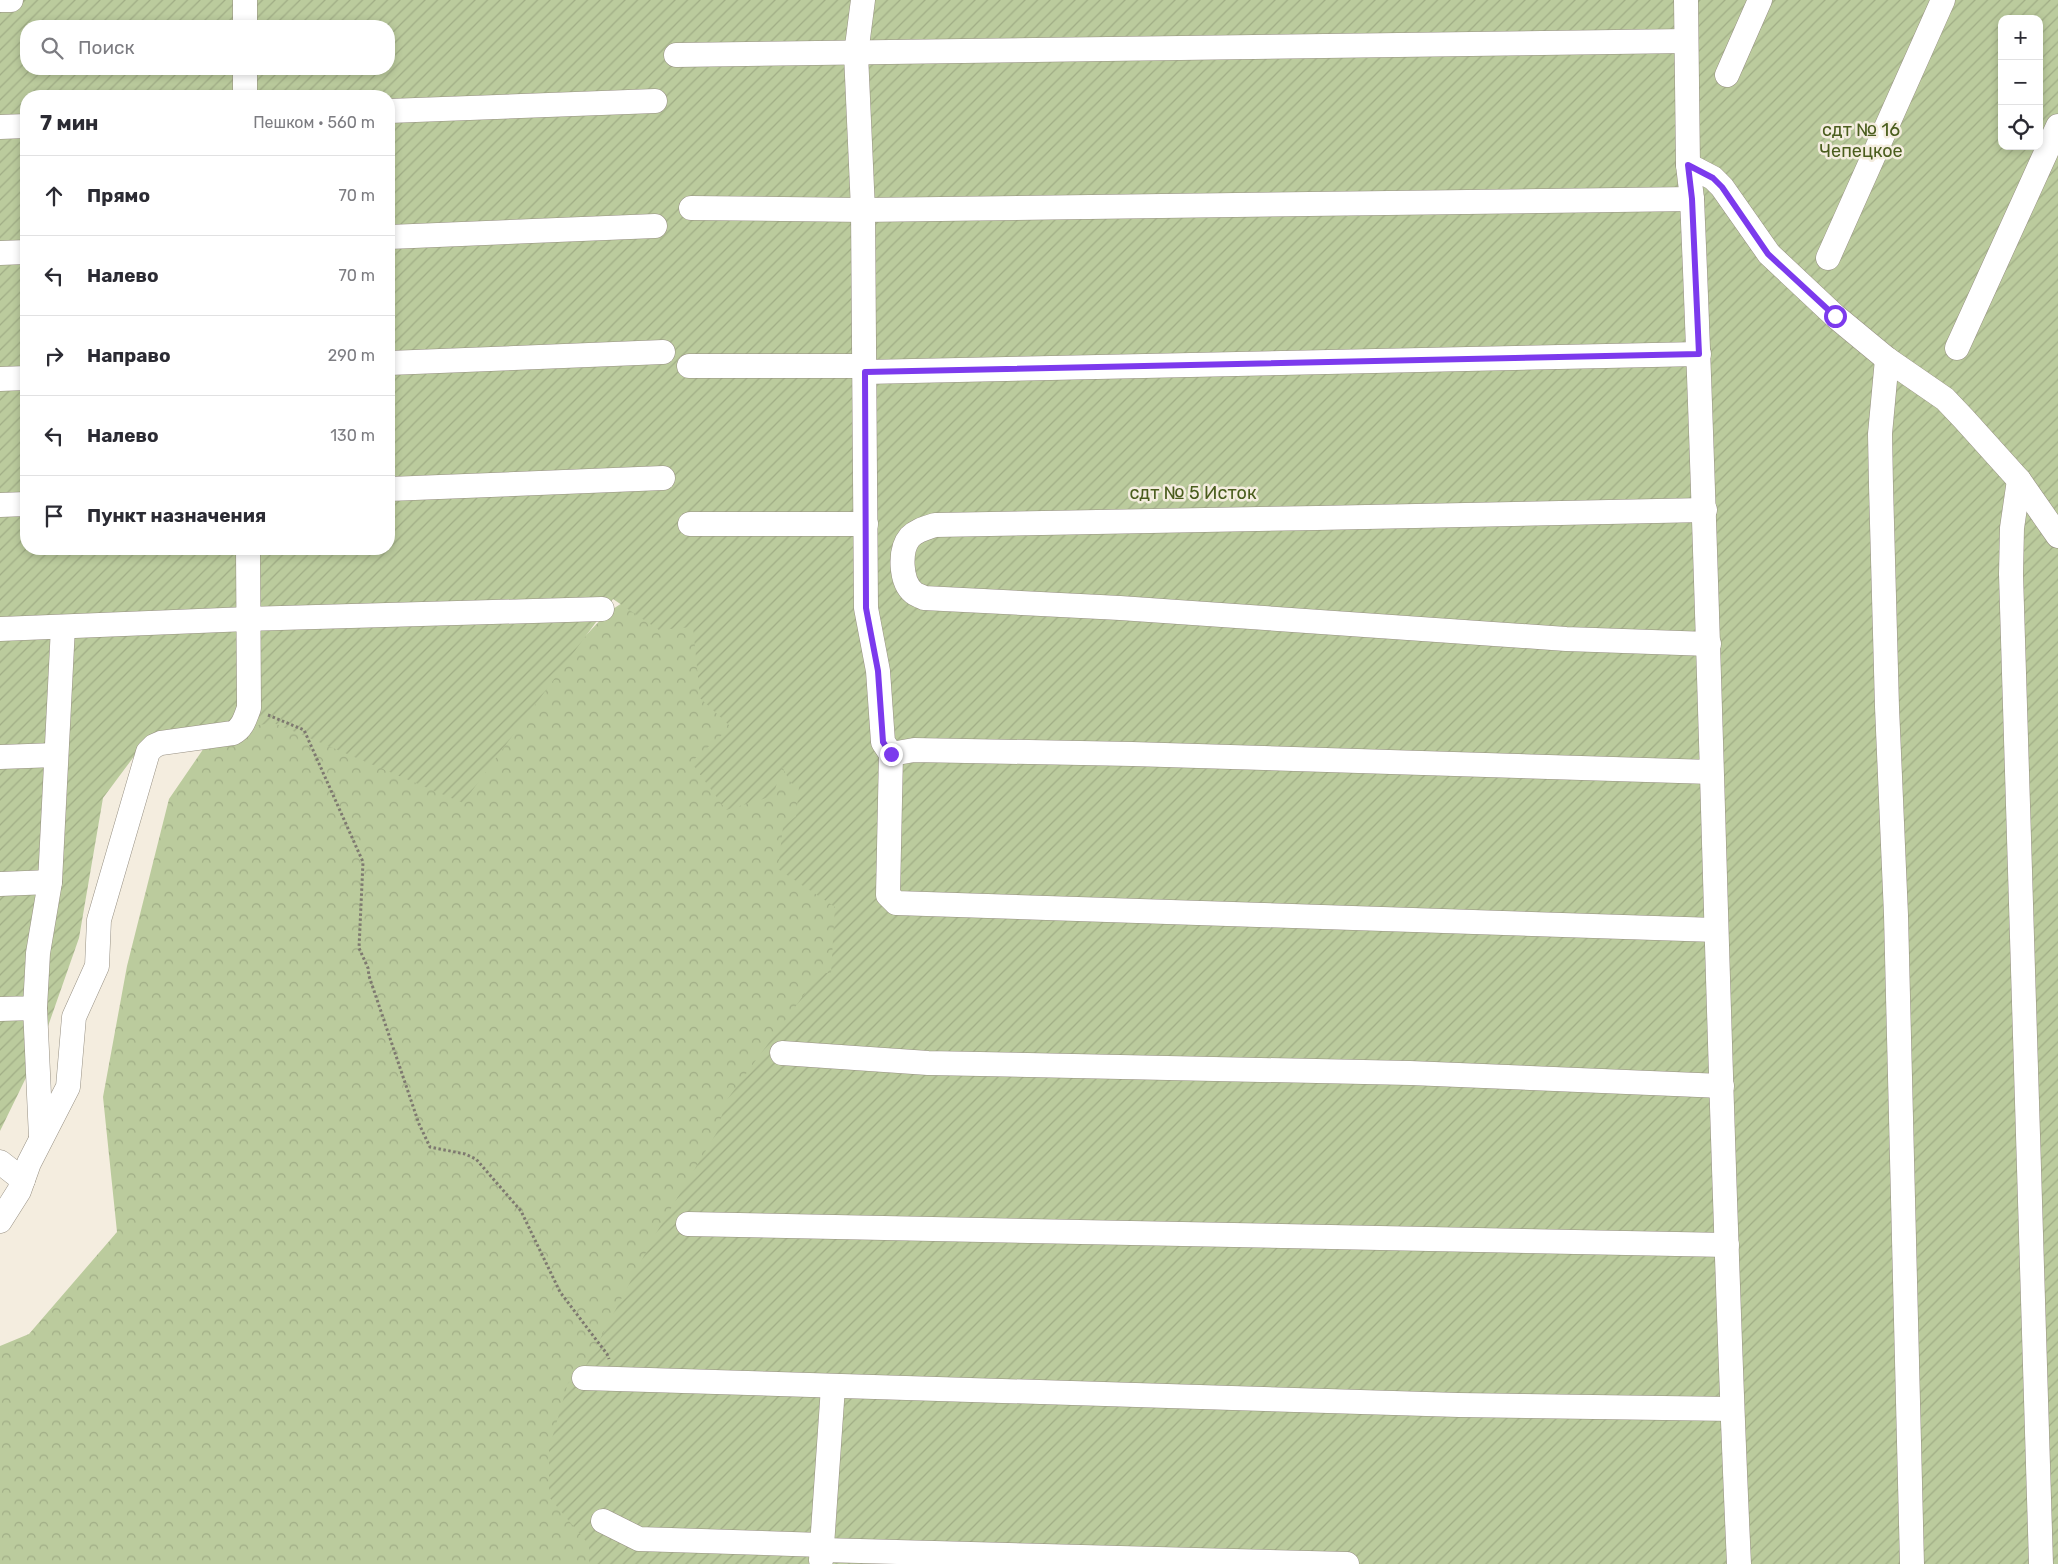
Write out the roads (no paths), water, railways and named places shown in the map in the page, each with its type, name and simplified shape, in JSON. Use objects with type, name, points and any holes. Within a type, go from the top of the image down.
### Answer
[{"type":"street","points":[[0,0],[10,0]]},
{"type":"street","points":[[245,0],[245,20]]},
{"type":"street","points":[[863,0],[856,54],[863,210],[866,608],[878,671],[883,742],[891,754],[888,895],[896,903],[1716,930]]},
{"type":"street","points":[[1686,0],[1688,165],[1692,199],[1705,510],[1716,930],[1739,1564]]},
{"type":"street","points":[[1727,75],[1760,0]]},
{"type":"street","points":[[1828,258],[1943,0]]},
{"type":"street","points":[[676,56],[1686,41]]},
{"type":"street","points":[[245,75],[245,90]]},
{"type":"street","points":[[395,111],[655,101]]},
{"type":"street","points":[[0,127],[20,126]]},
{"type":"street","points":[[1958,348],[2058,126]]},
{"type":"street","points":[[1688,165],[1713,178],[1722,187],[1768,254],[1835,316],[1887,359],[1946,399],[2019,480],[2058,536]]},
{"type":"street","points":[[691,208],[863,210],[1692,199]]},
{"type":"street","points":[[395,237],[655,226]]},
{"type":"street","points":[[0,253],[20,252]]},
{"type":"street","points":[[395,363],[663,352]]},
{"type":"street","points":[[689,366],[865,369],[1699,354]]},
{"type":"street","points":[[1887,359],[1880,434],[1881,486],[1887,707],[1896,915],[1912,1564]]},
{"type":"street","points":[[0,379],[20,378]]},
{"type":"street","points":[[395,489],[664,478]]},
{"type":"street","points":[[2019,480],[2012,528],[2011,574],[2041,1564]]},
{"type":"street","points":[[0,505],[20,504]]},
{"type":"street","points":[[1705,510],[1416,518],[1165,520],[935,525],[920,529],[909,538],[904,554],[903,574],[906,584],[914,593],[924,598],[1120,608],[1566,639],[1709,644]]},
{"type":"street","points":[[690,524],[866,524]]},
{"type":"street","points":[[0,1221],[10,1208],[41,1139],[68,1087],[74,1018],[97,966],[100,920],[148,752],[154,746],[161,743],[233,732],[239,729],[249,708],[248,555]]},
{"type":"street","points":[[0,629],[248,619],[602,609]]},
{"type":"street","points":[[41,1139],[35,1008],[38,953],[50,882],[63,627]]},
{"type":"street","points":[[891,754],[914,750],[1132,754],[1711,772]]},
{"type":"street","points":[[0,757],[56,755]]},
{"type":"street","points":[[0,884],[50,882]]},
{"type":"street","points":[[0,1009],[35,1008]]},
{"type":"street","points":[[782,1053],[928,1063],[1410,1073],[1722,1086]]},
{"type":"street","points":[[0,1162],[24,1180]]},
{"type":"street","points":[[688,1224],[1728,1245]]},
{"type":"street","points":[[584,1378],[1459,1405],[1732,1409]]},
{"type":"street","points":[[822,1553],[833,1387]]},
{"type":"street","points":[[602,1521],[639,1539],[822,1553],[1346,1564]]},
{"type":"park label","name":"сдт № 16 Чепецкое","points":[[1861,140]]},
{"type":"park label","name":"сдт № 5 Исток","points":[[1193,493]]}]
